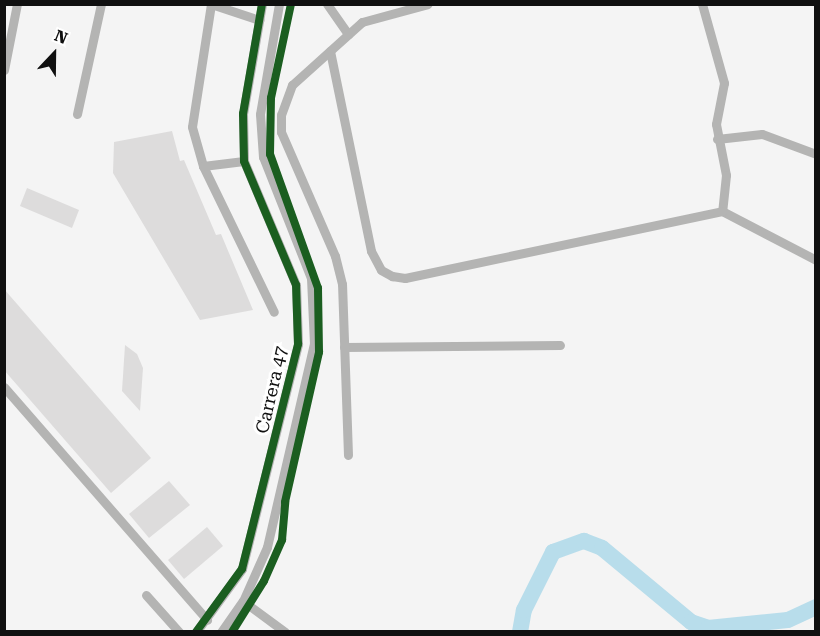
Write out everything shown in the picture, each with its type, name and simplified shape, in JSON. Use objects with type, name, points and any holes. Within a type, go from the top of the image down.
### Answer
[{"type":"street","points":[[4,70],[18,4]]},
{"type":"street","points":[[77,114],[101,4]]},
{"type":"street","points":[[259,20],[211,4],[192,127],[202,166],[274,312]]},
{"type":"street","name":"Carrera 47","points":[[196,632],[207,620],[242,569],[298,344],[296,285],[244,161],[243,114],[262,4]]},
{"type":"street","points":[[327,4],[348,34]]},
{"type":"street","points":[[348,455],[342,284],[335,256],[281,132],[280,115],[292,85],[368,18],[428,4]]},
{"type":"street","points":[[702,4],[724,83],[716,124],[717,139],[726,175],[722,211]]},
{"type":"street","name":"Carrera 47","points":[[220,632],[243,601],[267,547],[314,344],[311,278],[263,157],[260,114],[280,6]]},
{"type":"street","points":[[330,51],[371,251],[381,270],[392,276],[405,278],[722,211],[816,260]]},
{"type":"street","points":[[717,139],[762,134],[816,154]]},
{"type":"street","points":[[202,166],[244,161]]},
{"type":"street","points":[[344,347],[560,345]]},
{"type":"street","points":[[4,387],[207,620]]},
{"type":"street","points":[[146,595],[175,630]]},
{"type":"street","points":[[243,601],[285,632]]},
{"type":"building","points":[[172,131],[180,161],[184,160],[216,235],[221,234],[253,310],[200,320],[113,173],[114,142]]},
{"type":"building","points":[[27,188],[79,210],[72,228],[20,206]]},
{"type":"building","points":[[4,289],[151,458],[111,493],[4,370]]},
{"type":"building","points":[[125,345],[137,354],[143,368],[140,411],[122,391]]},
{"type":"building","points":[[169,481],[190,505],[149,538],[129,514]]},
{"type":"building","points":[[207,527],[223,546],[184,579],[168,560]]},
{"type":"waterway","points":[[520,632],[524,610],[553,552],[584,541],[602,548],[691,622],[708,628],[788,620],[816,607]]},
{"type":"cycle path","points":[[196,632],[242,569],[298,344],[296,285],[244,161],[243,114],[262,4]]},
{"type":"cycle path","points":[[232,632],[264,581],[282,540],[285,502],[319,352],[318,288],[270,154],[271,98],[291,4]]}]
